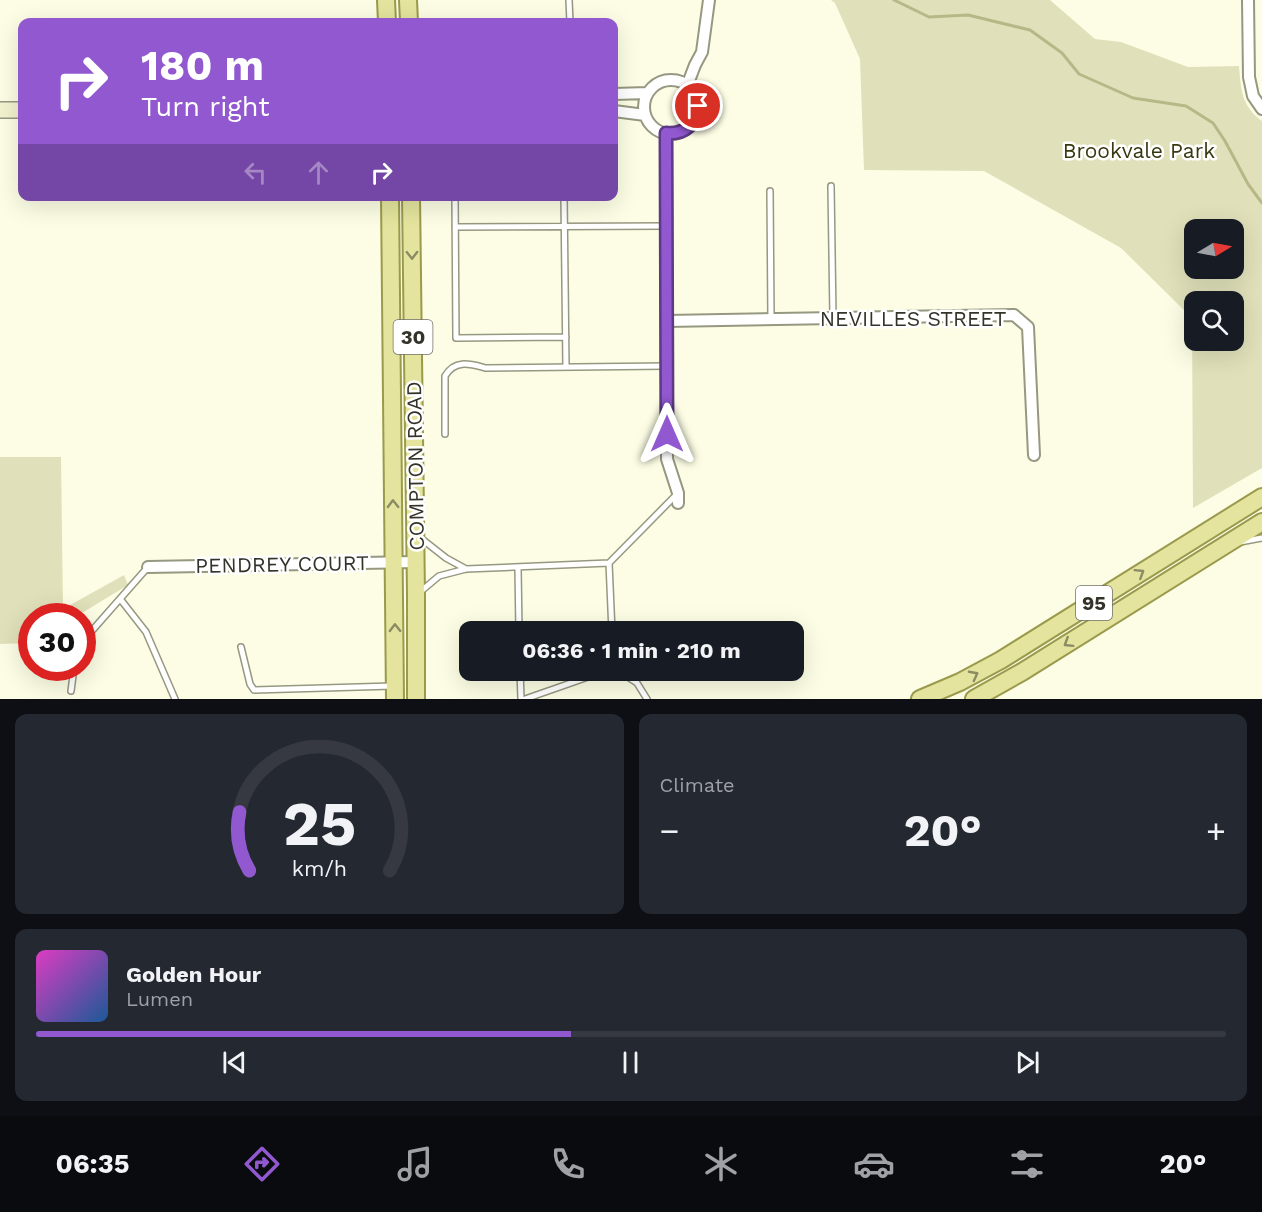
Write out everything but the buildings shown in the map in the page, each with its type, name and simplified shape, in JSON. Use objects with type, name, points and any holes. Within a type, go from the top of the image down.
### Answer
[{"type":"main road","points":[[386,0],[387,18]]},
{"type":"main road","points":[[408,0],[409,18]]},
{"type":"main road","points":[[0,111],[18,110]]},
{"type":"main road","name":"COMPTON ROAD","points":[[390,201],[395,693]]},
{"type":"main road","name":"COMPTON ROAD","points":[[411,201],[416,699]]},
{"type":"main road","name":"95","points":[[920,699],[960,682],[1001,660],[1262,497]]},
{"type":"main road","name":"95","points":[[974,699],[1022,672],[1262,522]]},
{"type":"street","points":[[687,86],[702,52],[709,0]]},
{"type":"street","points":[[1248,0],[1250,76],[1253,96],[1262,109]]},
{"type":"street","points":[[678,81],[687,86],[697,100],[696,117],[685,130],[674,134],[666,133],[652,126],[645,115],[647,93],[658,82],[678,81]]},
{"type":"street","points":[[618,94],[647,93]]},
{"type":"street","points":[[618,112],[645,115]]},
{"type":"street","points":[[666,133],[667,459],[678,498]]},
{"type":"street","name":"NEVILLES STREET","points":[[667,321],[1014,315],[1028,327],[1034,455]]},
{"type":"street","name":"PENDREY COURT","points":[[148,567],[416,562]]},
{"type":"lane","points":[[570,0],[570,18]]},
{"type":"lane","points":[[831,186],[832,318]]},
{"type":"lane","points":[[770,191],[771,319]]},
{"type":"lane","points":[[455,201],[456,338],[566,337]]},
{"type":"lane","points":[[564,201],[566,367]]},
{"type":"lane","points":[[455,227],[666,226]]},
{"type":"lane","points":[[445,434],[445,376],[454,366],[469,363],[486,368],[667,366]]},
{"type":"lane","points":[[416,595],[440,576],[466,568],[518,568],[609,563],[678,498]]},
{"type":"lane","points":[[416,533],[446,558],[466,568]]},
{"type":"lane","points":[[1224,545],[1262,538]]},
{"type":"lane","points":[[609,563],[612,621]]},
{"type":"lane","points":[[96,627],[148,567]]},
{"type":"lane","points":[[518,568],[519,621]]},
{"type":"lane","points":[[121,600],[146,632],[175,699]]},
{"type":"lane","points":[[241,647],[250,684],[254,690],[395,693]]},
{"type":"lane","points":[[71,691],[72,681]]},
{"type":"lane","points":[[521,681],[523,699],[576,681]]},
{"type":"lane","points":[[634,681],[646,699]]},
{"type":"lane","points":[[268,691],[268,699]]},
{"type":"green space","name":"Brookvale Park","points":[[831,0],[1050,0],[1095,39],[1121,42],[1188,67],[1239,66],[1243,96],[1250,109],[1262,121],[1262,468],[1193,508],[1192,351],[1244,351],[1244,291],[1184,291],[1184,310],[1121,248],[984,171],[864,170],[860,59],[835,3]]},
{"type":"green space","points":[[0,457],[61,457],[63,603],[18,603],[18,643],[0,644]]},
{"type":"green space","points":[[124,575],[128,585],[96,604],[74,603]]},
{"type":"waterway","points":[[894,0],[929,17],[968,15],[1030,30],[1062,53],[1079,74],[1133,98],[1186,106],[1213,123],[1248,184],[1262,203]]},
{"type":"route","points":[[667,434],[666,133],[674,134],[685,130],[696,117],[698,106]]}]
